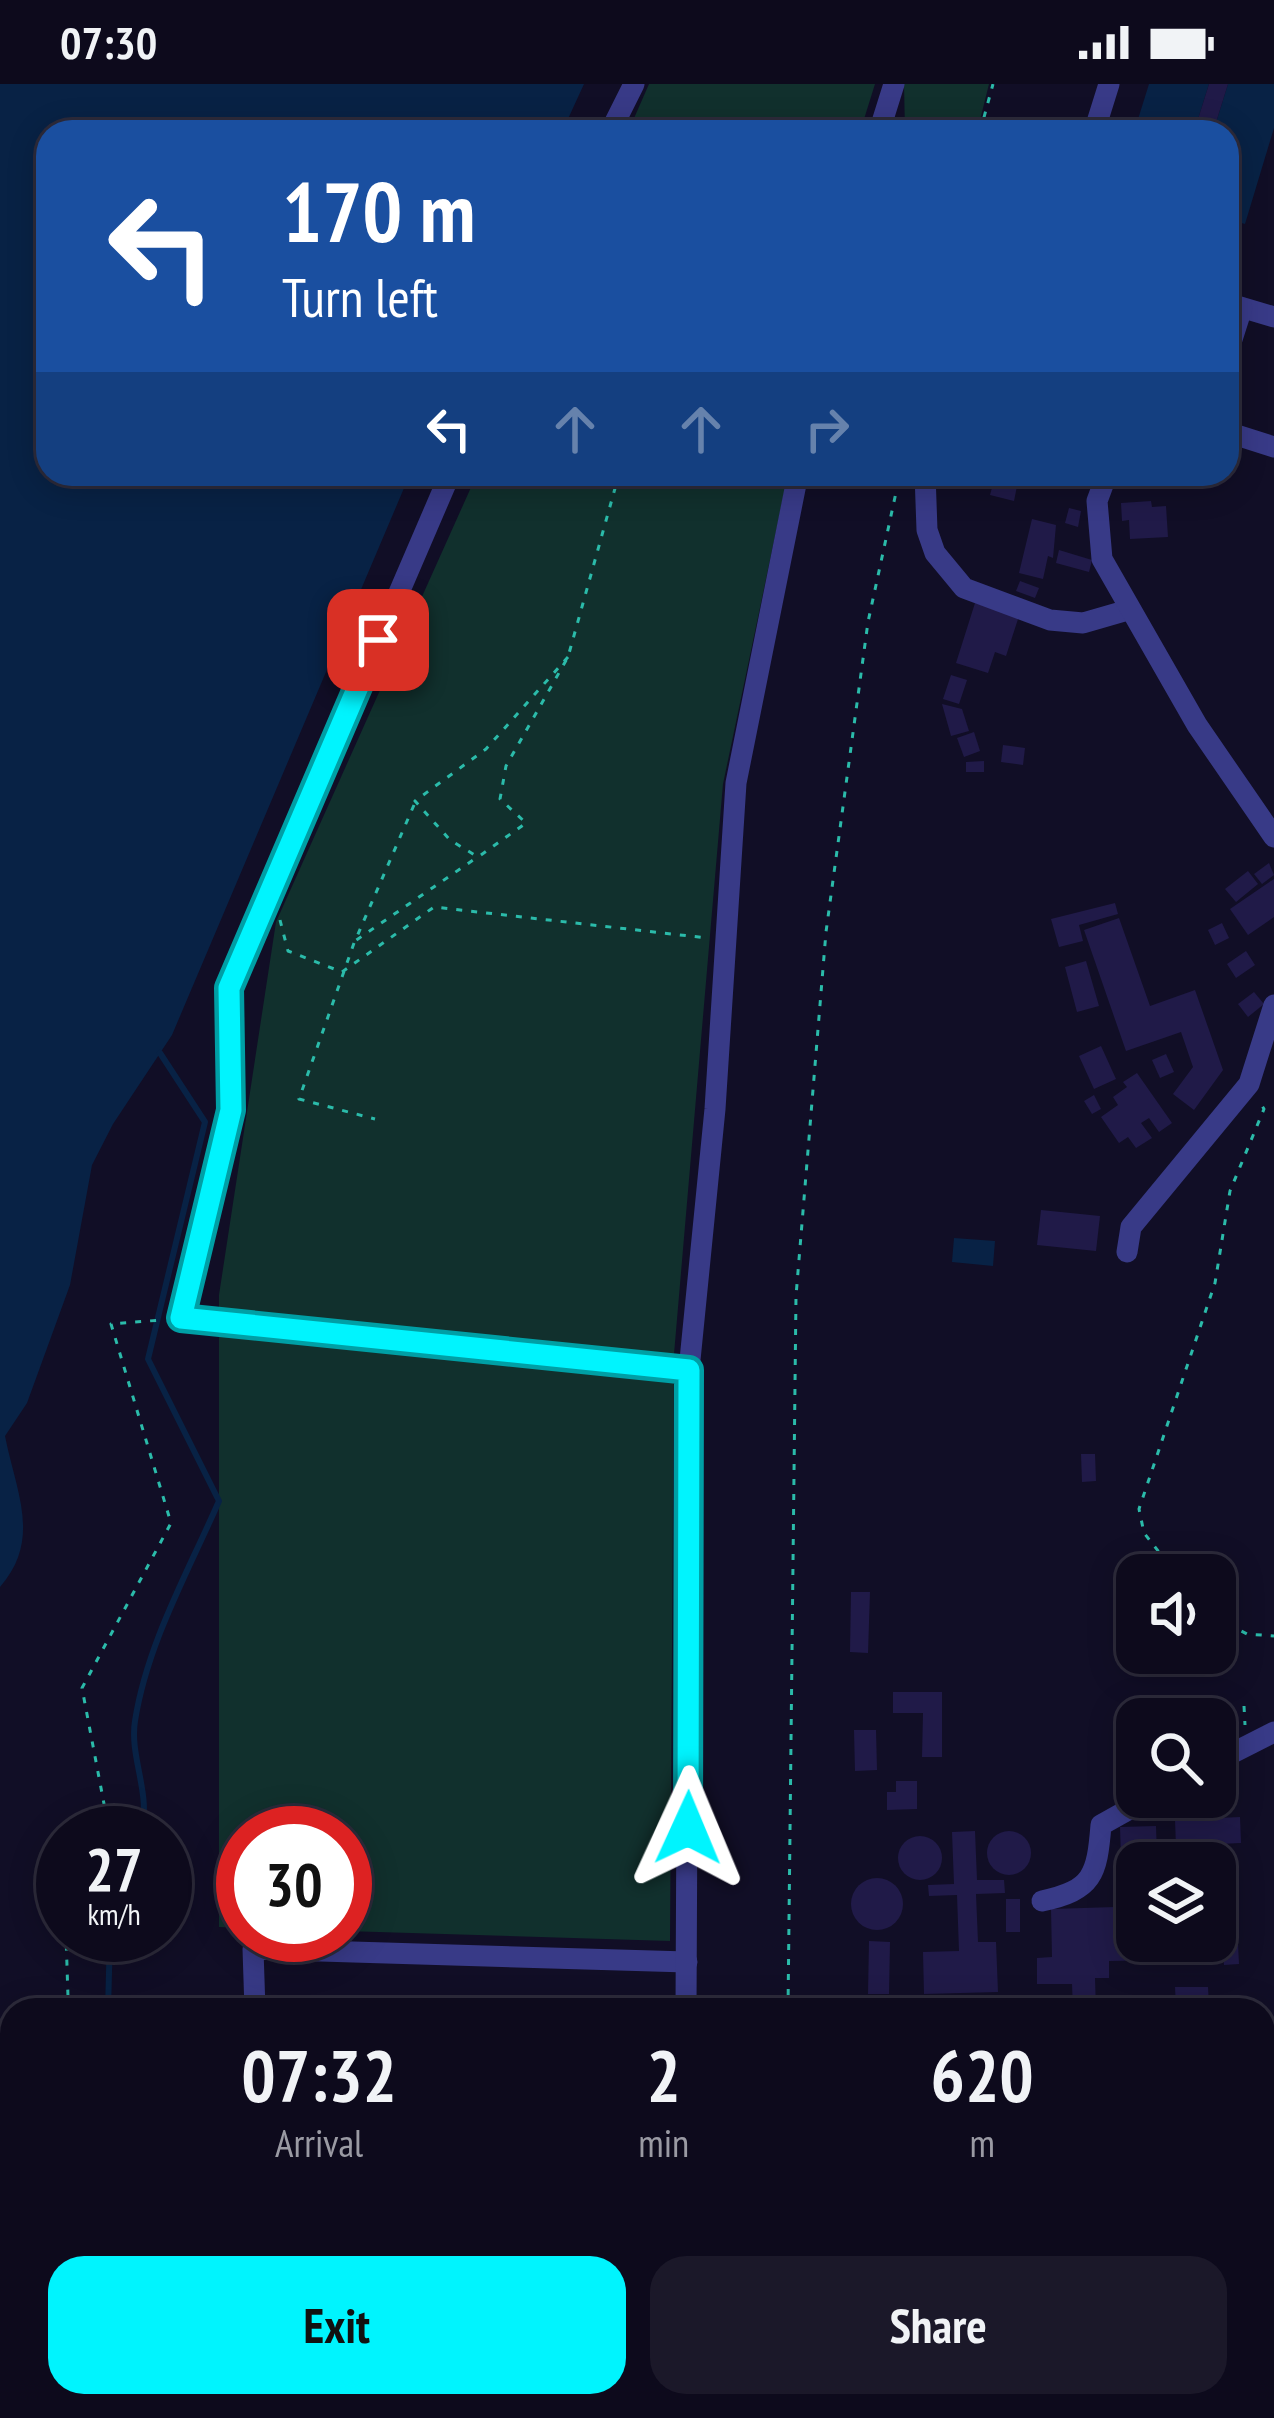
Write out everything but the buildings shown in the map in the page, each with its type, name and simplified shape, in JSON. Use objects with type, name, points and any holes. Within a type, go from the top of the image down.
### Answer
[{"type":"street","points":[[616,120],[634,84]]},
{"type":"street","points":[[886,120],[894,84]]},
{"type":"street","points":[[1098,120],[1109,84]]},
{"type":"street","points":[[1239,306],[1274,317]]},
{"type":"street","points":[[1239,436],[1274,447]]},
{"type":"street","points":[[445,486],[229,988],[231,1110],[181,1318],[689,1370]]},
{"type":"street","points":[[686,1998],[689,1370],[716,1109],[736,783],[796,486]]},
{"type":"street","points":[[925,486],[927,530],[935,553],[964,588],[1050,620],[1083,622],[1128,610]]},
{"type":"street","points":[[1103,486],[1097,501],[1102,560],[1197,724],[1274,837]]},
{"type":"street","points":[[1127,1252],[1131,1227],[1249,1084],[1274,1005]]},
{"type":"street","points":[[1236,1751],[1274,1732]]},
{"type":"street","points":[[1042,1901],[1075,1894],[1085,1885],[1098,1863],[1101,1825],[1116,1817]]},
{"type":"street","points":[[255,1998],[253,1949],[687,1962]]},
{"type":"path","points":[[983,120],[993,84]]},
{"type":"path","points":[[355,941],[526,823],[500,799],[506,766],[568,658],[616,486]]},
{"type":"path","points":[[788,1998],[796,1296],[826,932],[868,622],[897,486]]},
{"type":"path","points":[[375,1119],[298,1099],[342,972],[416,801],[486,749],[568,658]]},
{"type":"path","points":[[416,801],[451,840],[478,856]]},
{"type":"path","points":[[271,890],[289,951],[342,972]]},
{"type":"path","points":[[342,972],[434,907],[726,940]]},
{"type":"path","points":[[1161,1554],[1144,1533],[1139,1509],[1215,1283],[1230,1192],[1264,1108],[1249,1084]]},
{"type":"path","points":[[105,1806],[82,1688],[171,1522],[111,1324],[181,1318]]},
{"type":"path","points":[[1236,1628],[1274,1636]]},
{"type":"path","points":[[67,1962],[68,1998]]},
{"type":"green space","points":[[649,84],[875,84],[864,120],[633,120]]},
{"type":"green space","points":[[904,84],[989,84],[980,120],[905,120]]},
{"type":"green space","points":[[472,486],[785,486],[723,784],[674,1354],[670,1941],[372,1932],[372,1806],[219,1806],[219,1295],[276,922]]},
{"type":"water","points":[[0,84],[584,84],[568,120],[36,120],[36,486],[405,486],[172,1035],[113,1124],[92,1165],[70,1285],[27,1403],[5,1436],[23,1533],[13,1569],[0,1587]]},
{"type":"water","points":[[1149,84],[1209,84],[1198,120],[1138,120]]},
{"type":"water","points":[[1228,84],[1274,84],[1274,128],[1245,224],[1239,222],[1239,120],[1217,120]]},
{"type":"water","points":[[954,1238],[995,1241],[993,1266],[952,1262]]},
{"type":"waterway","points":[[144,1806],[134,1735],[141,1692],[170,1609],[219,1501],[148,1359],[205,1122],[160,1053]]},
{"type":"waterway","points":[[108,1998],[109,1962]]},
{"type":"route","points":[[378,640],[229,988],[231,1110],[181,1318],[689,1370],[688,1828]]}]
